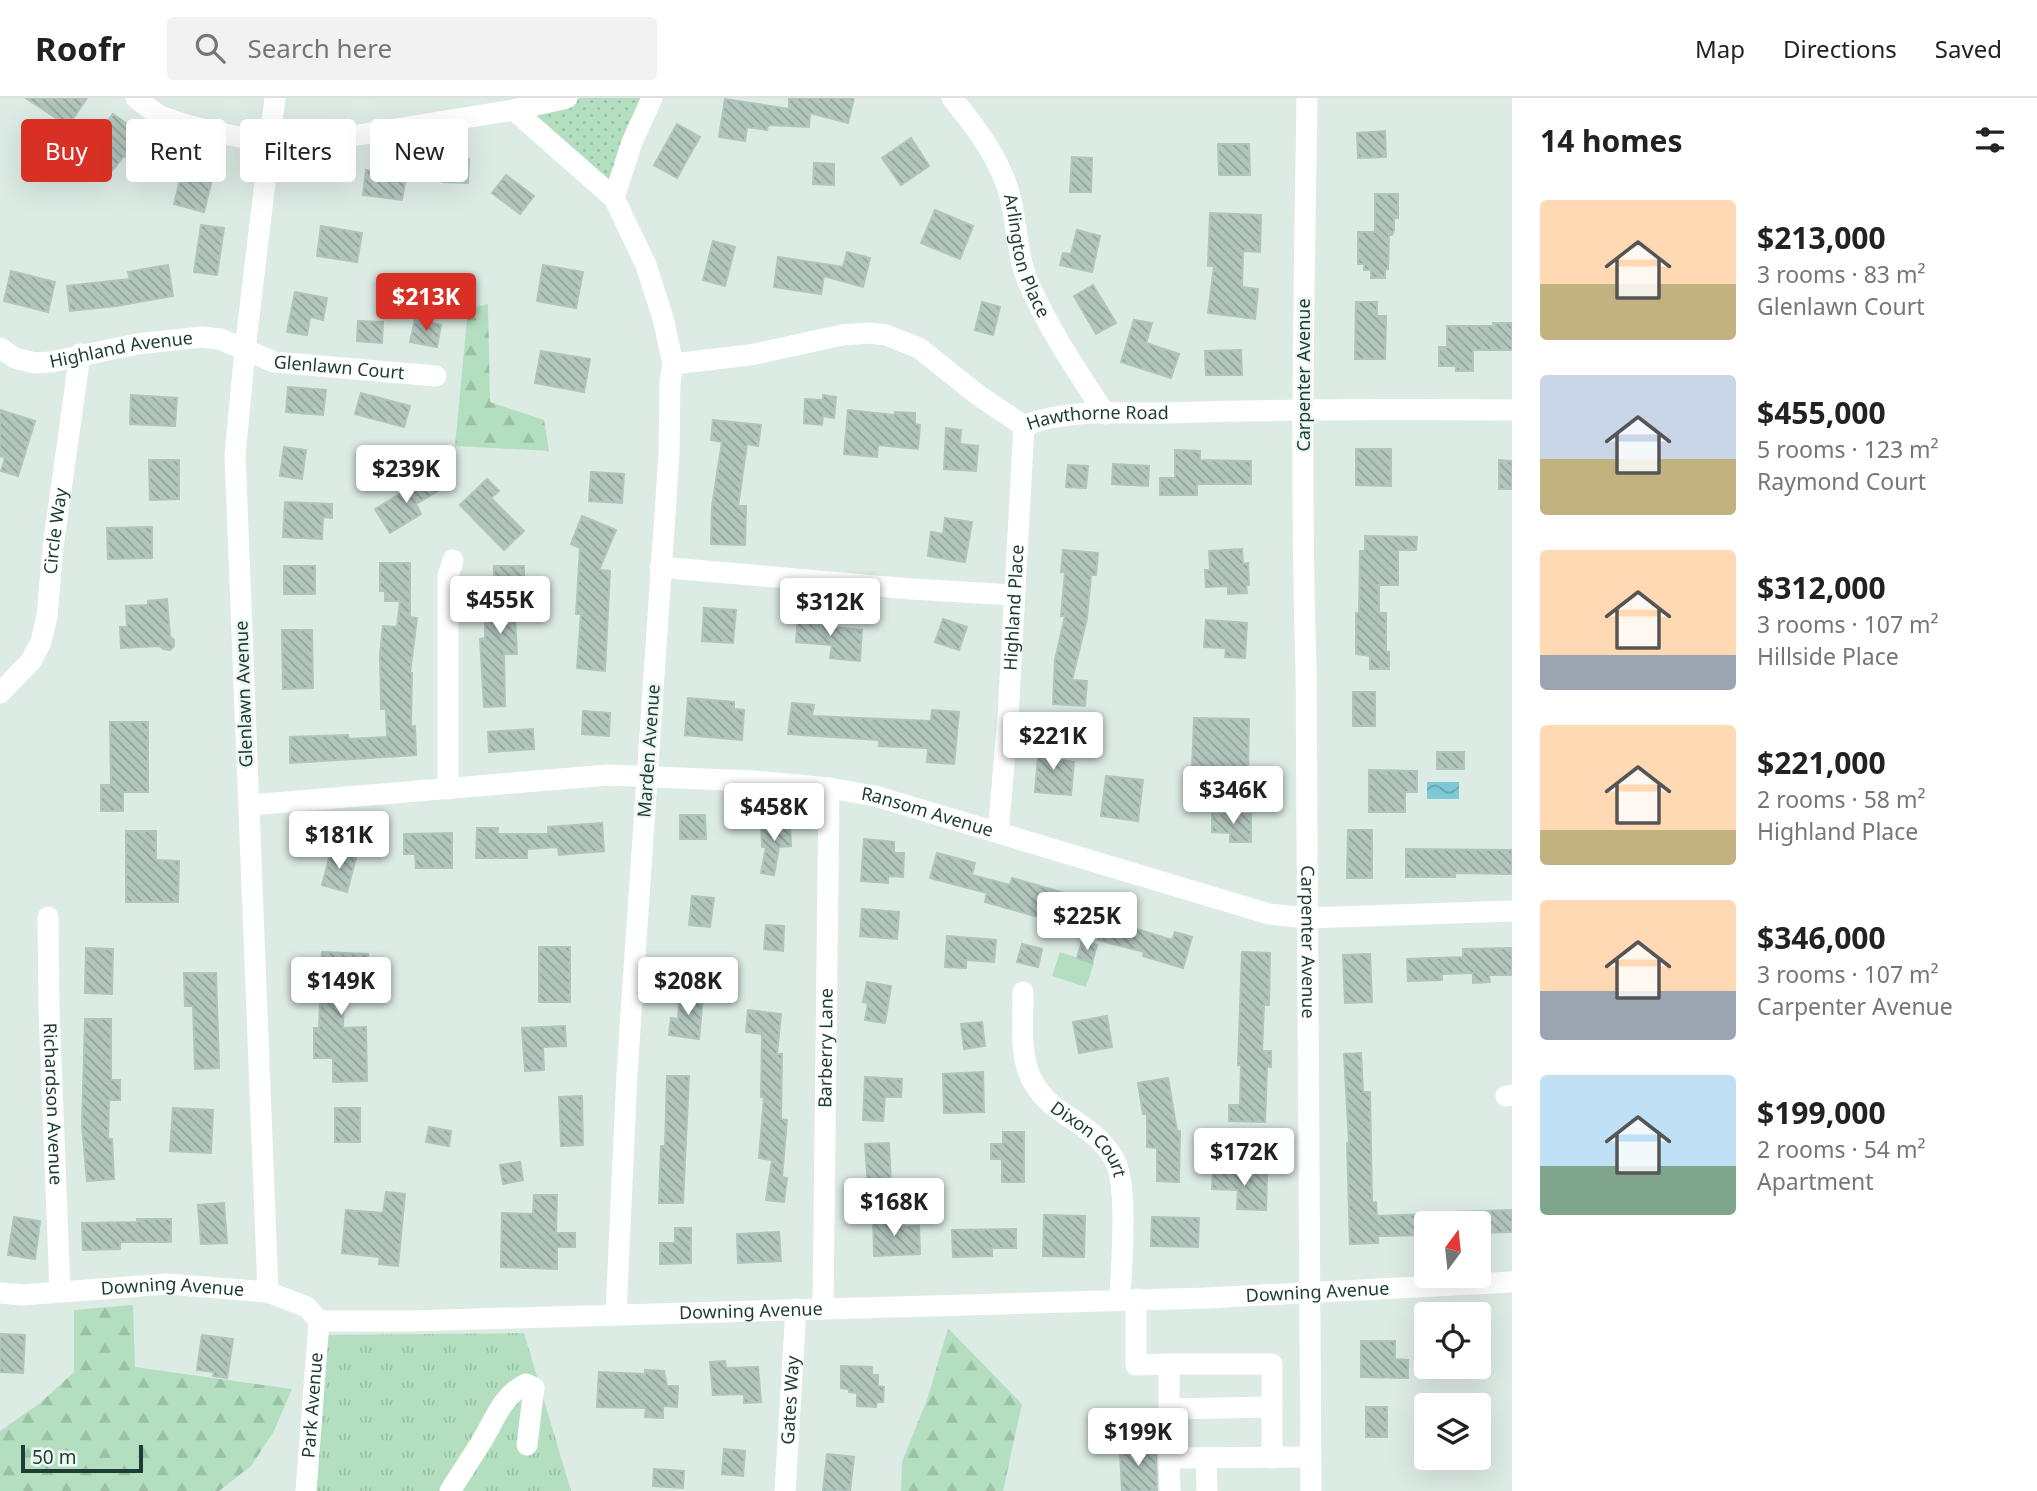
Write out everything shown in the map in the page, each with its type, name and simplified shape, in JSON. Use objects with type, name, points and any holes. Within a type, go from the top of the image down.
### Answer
[{"type":"street","points":[[136,98],[160,116],[240,135]]},
{"type":"street","name":"Glenlawn Avenue","points":[[273,119],[275,98]]},
{"type":"street","points":[[356,135],[514,110],[567,98]]},
{"type":"street","points":[[614,198],[632,142],[652,98]]},
{"type":"street","name":"Arlington Place","points":[[952,98],[975,126],[1001,169],[1012,203],[1028,282],[1058,340],[1104,414]]},
{"type":"street","name":"Carpenter Avenue","points":[[1307,98],[1303,569],[1306,669],[1311,1491]]},
{"type":"street","name":"Marden Avenue","points":[[514,110],[614,198],[646,265],[663,317],[673,365],[627,1073],[616,1314]]},
{"type":"street","name":"Glenlawn Avenue","points":[[265,182],[235,455],[268,1292]]},
{"type":"street","name":"Hawthorne Road","points":[[673,365],[750,355],[842,335],[869,333],[886,335],[919,348],[978,396],[1024,426],[1056,416],[1104,414],[1304,409],[1512,410]]},
{"type":"street","name":"Highland Avenue","points":[[0,348],[15,358],[35,363],[136,344],[202,337],[220,339],[245,349]]},
{"type":"street","name":"Glenlawn Court","points":[[245,349],[274,362],[436,376]]},
{"type":"street","name":"Circle Way","points":[[0,693],[31,661],[41,642],[47,616],[53,547],[80,354]]},
{"type":"street","name":"Highland Place","points":[[998,832],[1008,717],[1024,426]]},
{"type":"street","points":[[447,789],[448,577],[453,560]]},
{"type":"street","points":[[660,567],[911,589],[1014,594]]},
{"type":"street","name":"Ransom Avenue","points":[[250,805],[608,775],[829,788],[875,796],[1269,914],[1307,918],[1512,911]]},
{"type":"street","name":"Barberry Lane","points":[[823,1308],[829,788]]},
{"type":"street","name":"Richardson Avenue","points":[[48,917],[60,1291]]},
{"type":"street","name":"Dixon Court","points":[[1023,992],[1023,1060],[1035,1086],[1059,1110],[1095,1133],[1116,1162],[1122,1193],[1128,1299],[1136,1364],[1169,1364]]},
{"type":"street","name":"Downing Avenue","points":[[0,1293],[22,1295],[167,1284],[268,1292],[307,1307],[319,1321],[410,1321],[1206,1298],[1512,1282]]},
{"type":"street","name":"Gates Way","points":[[786,1491],[796,1309]]},
{"type":"street","name":"Park Avenue","points":[[306,1491],[319,1321]]},
{"type":"street","points":[[1170,1491],[1169,1364],[1272,1364],[1272,1458]]},
{"type":"street","points":[[450,1491],[481,1443],[501,1405],[514,1390],[526,1384],[534,1388],[527,1445]]},
{"type":"street","points":[[1169,1409],[1272,1407]]},
{"type":"street","points":[[1170,1458],[1310,1457]]},
{"type":"street","points":[[1206,1458],[1207,1491]]},
{"type":"green space","points":[[567,98],[652,98],[614,198],[514,110]]},
{"type":"green space","points":[[488,304],[490,402],[544,420],[549,451],[455,446],[468,309]]},
{"type":"green space","points":[[1060,952],[1094,963],[1086,987],[1052,976]]},
{"type":"green space","points":[[133,1305],[135,1367],[292,1389],[274,1431],[251,1466],[219,1491],[0,1491],[0,1431],[39,1404],[74,1372],[74,1310]]},
{"type":"green space","points":[[948,1328],[1022,1404],[1003,1491],[901,1491],[902,1462],[928,1397]]},
{"type":"green space","points":[[524,1333],[571,1491],[316,1491],[324,1335]]},
{"type":"water","points":[[1427,782],[1459,782],[1459,799],[1427,799]]},
{"type":"building","points":[[26,98],[87,98],[73,119],[58,119]]},
{"type":"building","points":[[789,98],[854,98],[848,123],[810,113],[809,127],[768,125],[767,130],[747,127],[745,141],[719,137],[725,99],[789,109]]},
{"type":"building","points":[[113,114],[126,123],[126,157],[124,156],[112,171],[112,119],[109,119]]},
{"type":"building","points":[[677,124],[700,137],[677,178],[654,165]]},
{"type":"building","points":[[1385,131],[1386,157],[1358,158],[1357,133]]},
{"type":"building","points":[[911,138],[929,166],[901,185],[882,158]]},
{"type":"building","points":[[1218,144],[1249,144],[1250,175],[1219,175]]},
{"type":"building","points":[[1072,157],[1092,158],[1091,192],[1070,192]]},
{"type":"building","points":[[814,163],[834,164],[834,185],[813,184]]},
{"type":"building","points":[[366,170],[370,171],[370,182],[405,182],[402,200],[363,195]]},
{"type":"building","points":[[506,175],[534,196],[520,214],[492,193]]},
{"type":"building","points":[[180,182],[211,182],[204,212],[174,204]]},
{"type":"building","points":[[1375,194],[1398,194],[1398,218],[1394,218],[1394,230],[1392,235],[1389,235],[1388,269],[1385,269],[1385,278],[1371,278],[1371,270],[1364,270],[1364,264],[1358,264],[1358,232],[1375,232]]},
{"type":"building","points":[[935,210],[973,226],[960,259],[921,243]]},
{"type":"building","points":[[1210,213],[1261,215],[1260,252],[1243,251],[1242,287],[1258,289],[1255,319],[1208,313],[1214,266],[1208,266]]},
{"type":"building","points":[[201,225],[224,228],[217,275],[194,272]]},
{"type":"building","points":[[321,226],[362,233],[357,262],[317,256]]},
{"type":"building","points":[[1077,230],[1100,236],[1092,272],[1060,265],[1063,253],[1071,254]]},
{"type":"building","points":[[713,241],[735,247],[725,286],[703,280]]},
{"type":"building","points":[[847,252],[870,258],[863,287],[824,276],[821,294],[774,287],[778,257],[843,267]]},
{"type":"building","points":[[168,265],[173,296],[70,311],[67,286],[130,279],[128,272]]},
{"type":"building","points":[[543,265],[583,272],[576,308],[537,301]]},
{"type":"building","points":[[11,271],[55,282],[48,312],[4,301]]},
{"type":"building","points":[[1093,285],[1116,323],[1096,334],[1074,296]]},
{"type":"building","points":[[295,292],[327,298],[323,320],[310,317],[307,335],[287,332]]},
{"type":"building","points":[[982,302],[1000,307],[993,335],[975,330]]},
{"type":"building","points":[[1356,302],[1377,302],[1377,316],[1386,316],[1385,359],[1355,359]]},
{"type":"building","points":[[415,319],[441,325],[437,347],[410,342]]},
{"type":"building","points":[[1134,320],[1152,323],[1146,343],[1179,354],[1171,378],[1121,362]]},
{"type":"building","points":[[358,321],[383,322],[382,343],[357,341]]},
{"type":"building","points":[[1493,323],[1512,323],[1512,350],[1473,350],[1473,371],[1456,371],[1456,366],[1439,366],[1439,347],[1447,347],[1447,326],[1493,326]]},
{"type":"building","points":[[1241,350],[1242,375],[1206,375],[1205,351]]},
{"type":"building","points":[[541,351],[590,359],[584,392],[535,383]]},
{"type":"building","points":[[288,387],[326,390],[323,415],[286,412]]},
{"type":"building","points":[[361,393],[410,406],[404,427],[355,414]]},
{"type":"building","points":[[131,395],[177,398],[175,426],[130,424]]},
{"type":"building","points":[[823,395],[836,397],[834,418],[823,416],[822,425],[804,423],[805,399],[823,400]]},
{"type":"building","points":[[0,410],[35,421],[18,476],[1,471],[5,458],[0,456]]},
{"type":"building","points":[[848,410],[894,415],[895,412],[915,413],[915,424],[920,425],[918,449],[878,445],[877,457],[844,454]]},
{"type":"building","points":[[713,420],[761,425],[758,446],[747,444],[738,506],[746,506],[745,545],[711,544],[712,506],[722,442],[711,440]]},
{"type":"building","points":[[946,428],[961,430],[960,444],[978,446],[976,471],[944,469]]},
{"type":"building","points":[[284,447],[306,450],[302,479],[280,476]]},
{"type":"building","points":[[1356,449],[1391,449],[1391,486],[1356,485]]},
{"type":"building","points":[[1175,450],[1200,451],[1200,460],[1251,461],[1251,484],[1197,484],[1197,495],[1160,495],[1160,478],[1175,478]]},
{"type":"building","points":[[149,460],[179,460],[179,499],[150,500]]},
{"type":"building","points":[[1499,460],[1512,461],[1512,489],[1499,489]]},
{"type":"building","points":[[1113,464],[1149,466],[1148,486],[1112,484]]},
{"type":"building","points":[[1068,465],[1088,466],[1086,488],[1066,487]]},
{"type":"building","points":[[591,472],[624,474],[622,503],[589,501]]},
{"type":"building","points":[[429,476],[438,491],[416,504],[421,514],[390,533],[375,509]]},
{"type":"building","points":[[487,479],[499,491],[491,498],[524,531],[504,550],[460,505]]},
{"type":"building","points":[[285,502],[332,504],[332,518],[323,517],[322,539],[283,537]]},
{"type":"building","points":[[582,516],[616,530],[599,570],[610,571],[605,671],[577,668],[581,614],[576,614],[580,548],[571,544]]},
{"type":"building","points":[[945,518],[972,522],[965,562],[928,556],[931,532],[943,534]]},
{"type":"building","points":[[152,527],[152,558],[108,559],[107,528]]},
{"type":"building","points":[[1365,536],[1417,537],[1416,550],[1398,550],[1398,585],[1379,585],[1379,613],[1386,613],[1389,669],[1370,669],[1370,656],[1356,654],[1360,551],[1365,551]]},
{"type":"building","points":[[1242,549],[1243,564],[1248,563],[1247,593],[1228,594],[1228,586],[1206,587],[1205,570],[1210,570],[1209,551]]},
{"type":"building","points":[[1063,550],[1098,553],[1096,575],[1091,575],[1087,618],[1072,680],[1087,681],[1085,706],[1053,704],[1055,660],[1065,616],[1061,616],[1065,572],[1061,572]]},
{"type":"building","points":[[380,563],[410,563],[410,617],[417,618],[410,673],[411,726],[415,726],[416,755],[290,763],[290,737],[387,737],[386,709],[381,709],[380,654],[383,626],[397,627],[400,601],[385,601],[385,591],[380,591]]},
{"type":"building","points":[[284,566],[315,566],[315,594],[284,594]]},
{"type":"building","points":[[494,566],[524,566],[524,579],[513,579],[517,654],[504,654],[505,706],[484,707],[480,639],[485,638],[485,617],[495,617]]},
{"type":"building","points":[[167,599],[170,636],[174,640],[174,646],[170,650],[160,646],[121,648],[120,627],[127,627],[126,606],[148,605],[148,601]]},
{"type":"building","points":[[704,608],[736,610],[733,643],[702,641]]},
{"type":"building","points":[[798,615],[821,617],[820,626],[862,630],[860,661],[830,658],[832,645],[796,642]]},
{"type":"building","points":[[943,619],[967,627],[959,650],[935,642]]},
{"type":"building","points":[[1206,620],[1247,623],[1245,658],[1225,657],[1226,648],[1204,647]]},
{"type":"building","points":[[282,630],[312,630],[313,688],[283,689]]},
{"type":"building","points":[[1353,692],[1375,692],[1375,726],[1353,726]]},
{"type":"building","points":[[688,698],[734,702],[734,709],[744,710],[742,740],[685,735]]},
{"type":"building","points":[[792,703],[814,705],[812,716],[931,721],[932,710],[959,712],[954,764],[927,762],[928,748],[879,746],[879,740],[788,734]]},
{"type":"building","points":[[583,711],[610,713],[609,736],[582,734]]},
{"type":"building","points":[[1194,718],[1249,719],[1248,770],[1192,768]]},
{"type":"building","points":[[110,722],[148,722],[148,792],[123,792],[123,811],[101,811],[101,785],[111,785]]},
{"type":"building","points":[[533,729],[534,749],[489,752],[488,732]]},
{"type":"building","points":[[1039,745],[1061,747],[1060,760],[1074,762],[1071,795],[1035,792]]},
{"type":"building","points":[[1437,752],[1464,752],[1464,769],[1437,769]]},
{"type":"building","points":[[1369,770],[1417,771],[1417,792],[1405,792],[1405,812],[1369,812]]},
{"type":"building","points":[[1106,776],[1143,780],[1138,821],[1101,816]]},
{"type":"building","points":[[1212,814],[1251,814],[1251,842],[1230,842],[1230,833],[1212,832]]},
{"type":"building","points":[[680,815],[705,815],[706,839],[680,839]]},
{"type":"building","points":[[790,821],[791,846],[779,847],[774,875],[761,873],[766,847],[762,847],[761,822]]},
{"type":"building","points":[[602,823],[604,851],[559,855],[558,847],[527,849],[527,858],[476,858],[477,828],[498,828],[497,834],[548,834],[548,827]]},
{"type":"building","points":[[1348,830],[1372,830],[1372,878],[1347,878]]},
{"type":"building","points":[[126,831],[156,831],[156,860],[179,861],[178,902],[126,902]]},
{"type":"building","points":[[452,833],[452,868],[416,868],[415,854],[404,854],[404,834]]},
{"type":"building","points":[[864,839],[894,842],[894,853],[904,853],[903,877],[888,876],[888,883],[861,881]]},
{"type":"building","points":[[1406,849],[1512,850],[1512,874],[1455,873],[1455,877],[1406,877]]},
{"type":"building","points":[[331,851],[356,858],[347,892],[322,885]]},
{"type":"building","points":[[937,853],[975,863],[972,875],[1010,885],[1012,878],[1074,896],[1067,925],[985,902],[987,893],[930,878]]},
{"type":"building","points":[[692,896],[714,898],[710,927],[689,925]]},
{"type":"building","points":[[862,909],[899,912],[897,939],[860,936]]},
{"type":"building","points":[[1105,912],[1135,920],[1133,928],[1172,940],[1175,932],[1192,937],[1183,968],[1143,956],[1144,952],[1098,940]]},
{"type":"building","points":[[766,925],[784,926],[783,951],[764,949]]},
{"type":"building","points":[[947,936],[996,940],[994,962],[966,960],[966,968],[945,967]]},
{"type":"building","points":[[1082,941],[1097,945],[1092,963],[1077,958]]},
{"type":"building","points":[[1022,944],[1042,949],[1038,967],[1017,962]]},
{"type":"building","points":[[539,947],[570,947],[570,1002],[539,1002]]},
{"type":"building","points":[[86,948],[113,949],[112,994],[85,993]]},
{"type":"building","points":[[1512,948],[1512,975],[1489,975],[1490,982],[1473,983],[1473,973],[1442,974],[1442,980],[1408,981],[1407,959],[1463,957],[1463,949]]},
{"type":"building","points":[[322,952],[368,954],[367,987],[344,986],[343,1028],[366,1027],[367,1081],[333,1082],[333,1058],[314,1058],[314,1028],[319,1028]]},
{"type":"building","points":[[1242,952],[1270,953],[1269,1005],[1264,1005],[1262,1051],[1271,1051],[1271,1067],[1267,1066],[1265,1122],[1229,1121],[1229,1105],[1240,1105],[1241,1065],[1238,1065]]},
{"type":"building","points":[[1370,954],[1372,1002],[1345,1003],[1343,955]]},
{"type":"building","points":[[184,973],[216,973],[219,1068],[195,1069],[193,1006],[185,1006]]},
{"type":"building","points":[[867,982],[891,986],[885,1023],[865,1020],[868,1003],[863,1002]]},
{"type":"building","points":[[680,993],[703,996],[699,1039],[669,1035],[671,1018],[678,1019]]},
{"type":"building","points":[[748,1010],[781,1014],[777,1054],[782,1054],[781,1119],[787,1120],[782,1177],[787,1178],[784,1202],[766,1200],[772,1160],[759,1158],[764,1097],[761,1097],[762,1034],[746,1032]]},
{"type":"building","points":[[1107,1016],[1112,1047],[1079,1053],[1073,1022]]},
{"type":"building","points":[[85,1019],[111,1019],[111,1080],[120,1080],[120,1100],[109,1100],[108,1139],[112,1139],[114,1179],[87,1181],[82,1125]]},
{"type":"building","points":[[982,1022],[985,1046],[964,1049],[961,1024]]},
{"type":"building","points":[[565,1026],[566,1046],[543,1047],[544,1070],[525,1071],[522,1028]]},
{"type":"building","points":[[1361,1053],[1363,1092],[1370,1092],[1372,1203],[1376,1202],[1377,1216],[1414,1214],[1414,1235],[1378,1236],[1378,1243],[1350,1244],[1349,1143],[1344,1054]]},
{"type":"building","points":[[983,1072],[984,1112],[944,1113],[943,1074]]},
{"type":"building","points":[[667,1076],[689,1076],[683,1203],[659,1203],[661,1146],[665,1146]]},
{"type":"building","points":[[865,1077],[902,1079],[901,1097],[885,1097],[883,1121],[863,1120]]},
{"type":"building","points":[[1168,1078],[1177,1131],[1180,1131],[1179,1182],[1157,1181],[1157,1148],[1147,1147],[1147,1114],[1143,1114],[1138,1083]]},
{"type":"building","points":[[582,1096],[583,1145],[561,1146],[559,1097]]},
{"type":"building","points":[[173,1108],[213,1110],[211,1153],[170,1151]]},
{"type":"building","points":[[335,1108],[360,1108],[360,1142],[335,1142]]},
{"type":"building","points":[[429,1127],[451,1131],[449,1146],[426,1142]]},
{"type":"building","points":[[1003,1132],[1024,1132],[1024,1182],[1002,1182],[1002,1159],[991,1159],[991,1144],[1003,1144]]},
{"type":"building","points":[[889,1143],[891,1186],[868,1188],[865,1144]]},
{"type":"building","points":[[520,1162],[523,1180],[503,1184],[500,1165]]},
{"type":"building","points":[[1213,1171],[1267,1174],[1266,1210],[1237,1209],[1238,1190],[1212,1189]]},
{"type":"building","points":[[386,1192],[405,1194],[398,1266],[379,1264],[380,1257],[342,1253],[346,1210],[383,1213]]},
{"type":"building","points":[[534,1195],[557,1195],[556,1233],[575,1233],[575,1247],[557,1247],[557,1269],[501,1267],[502,1213],[533,1214]]},
{"type":"building","points":[[224,1203],[227,1243],[201,1244],[198,1205]]},
{"type":"building","points":[[1512,1210],[1512,1232],[1491,1233],[1491,1211],[1482,1211]]},
{"type":"building","points":[[873,1214],[891,1214],[892,1227],[919,1226],[920,1254],[874,1256]]},
{"type":"building","points":[[1044,1215],[1085,1216],[1084,1257],[1043,1256]]},
{"type":"building","points":[[14,1217],[40,1221],[35,1259],[8,1255]]},
{"type":"building","points":[[1152,1217],[1199,1218],[1198,1247],[1151,1246]]},
{"type":"building","points":[[137,1219],[171,1219],[171,1242],[120,1242],[120,1249],[83,1250],[82,1223],[137,1222]]},
{"type":"building","points":[[675,1228],[691,1228],[691,1263],[660,1264],[660,1243],[675,1243]]},
{"type":"building","points":[[1016,1229],[1016,1248],[992,1248],[992,1256],[953,1257],[952,1230]]},
{"type":"building","points":[[779,1232],[781,1261],[738,1263],[737,1234]]},
{"type":"building","points":[[0,1334],[25,1335],[23,1373],[0,1372]]},
{"type":"building","points":[[202,1335],[233,1339],[227,1378],[213,1376],[214,1372],[197,1370]]},
{"type":"building","points":[[1361,1341],[1395,1341],[1395,1359],[1408,1360],[1408,1378],[1361,1377]]},
{"type":"building","points":[[725,1361],[726,1368],[758,1367],[761,1402],[744,1403],[744,1394],[713,1395],[710,1362]]},
{"type":"building","points":[[841,1366],[872,1367],[872,1375],[878,1375],[878,1386],[884,1387],[883,1402],[877,1402],[876,1407],[857,1406],[857,1393],[841,1388]]},
{"type":"building","points":[[645,1370],[664,1371],[667,1386],[678,1386],[677,1407],[663,1406],[663,1418],[645,1417],[646,1408],[597,1407],[599,1372],[645,1374]]},
{"type":"building","points":[[1366,1407],[1387,1407],[1387,1437],[1366,1437]]},
{"type":"building","points":[[1145,1441],[1156,1455],[1157,1491],[1122,1491],[1120,1453],[1127,1442]]},
{"type":"building","points":[[724,1449],[745,1451],[743,1476],[722,1474]]},
{"type":"building","points":[[827,1454],[854,1457],[850,1491],[823,1491]]},
{"type":"building","points":[[654,1469],[684,1471],[683,1488],[653,1486]]}]
